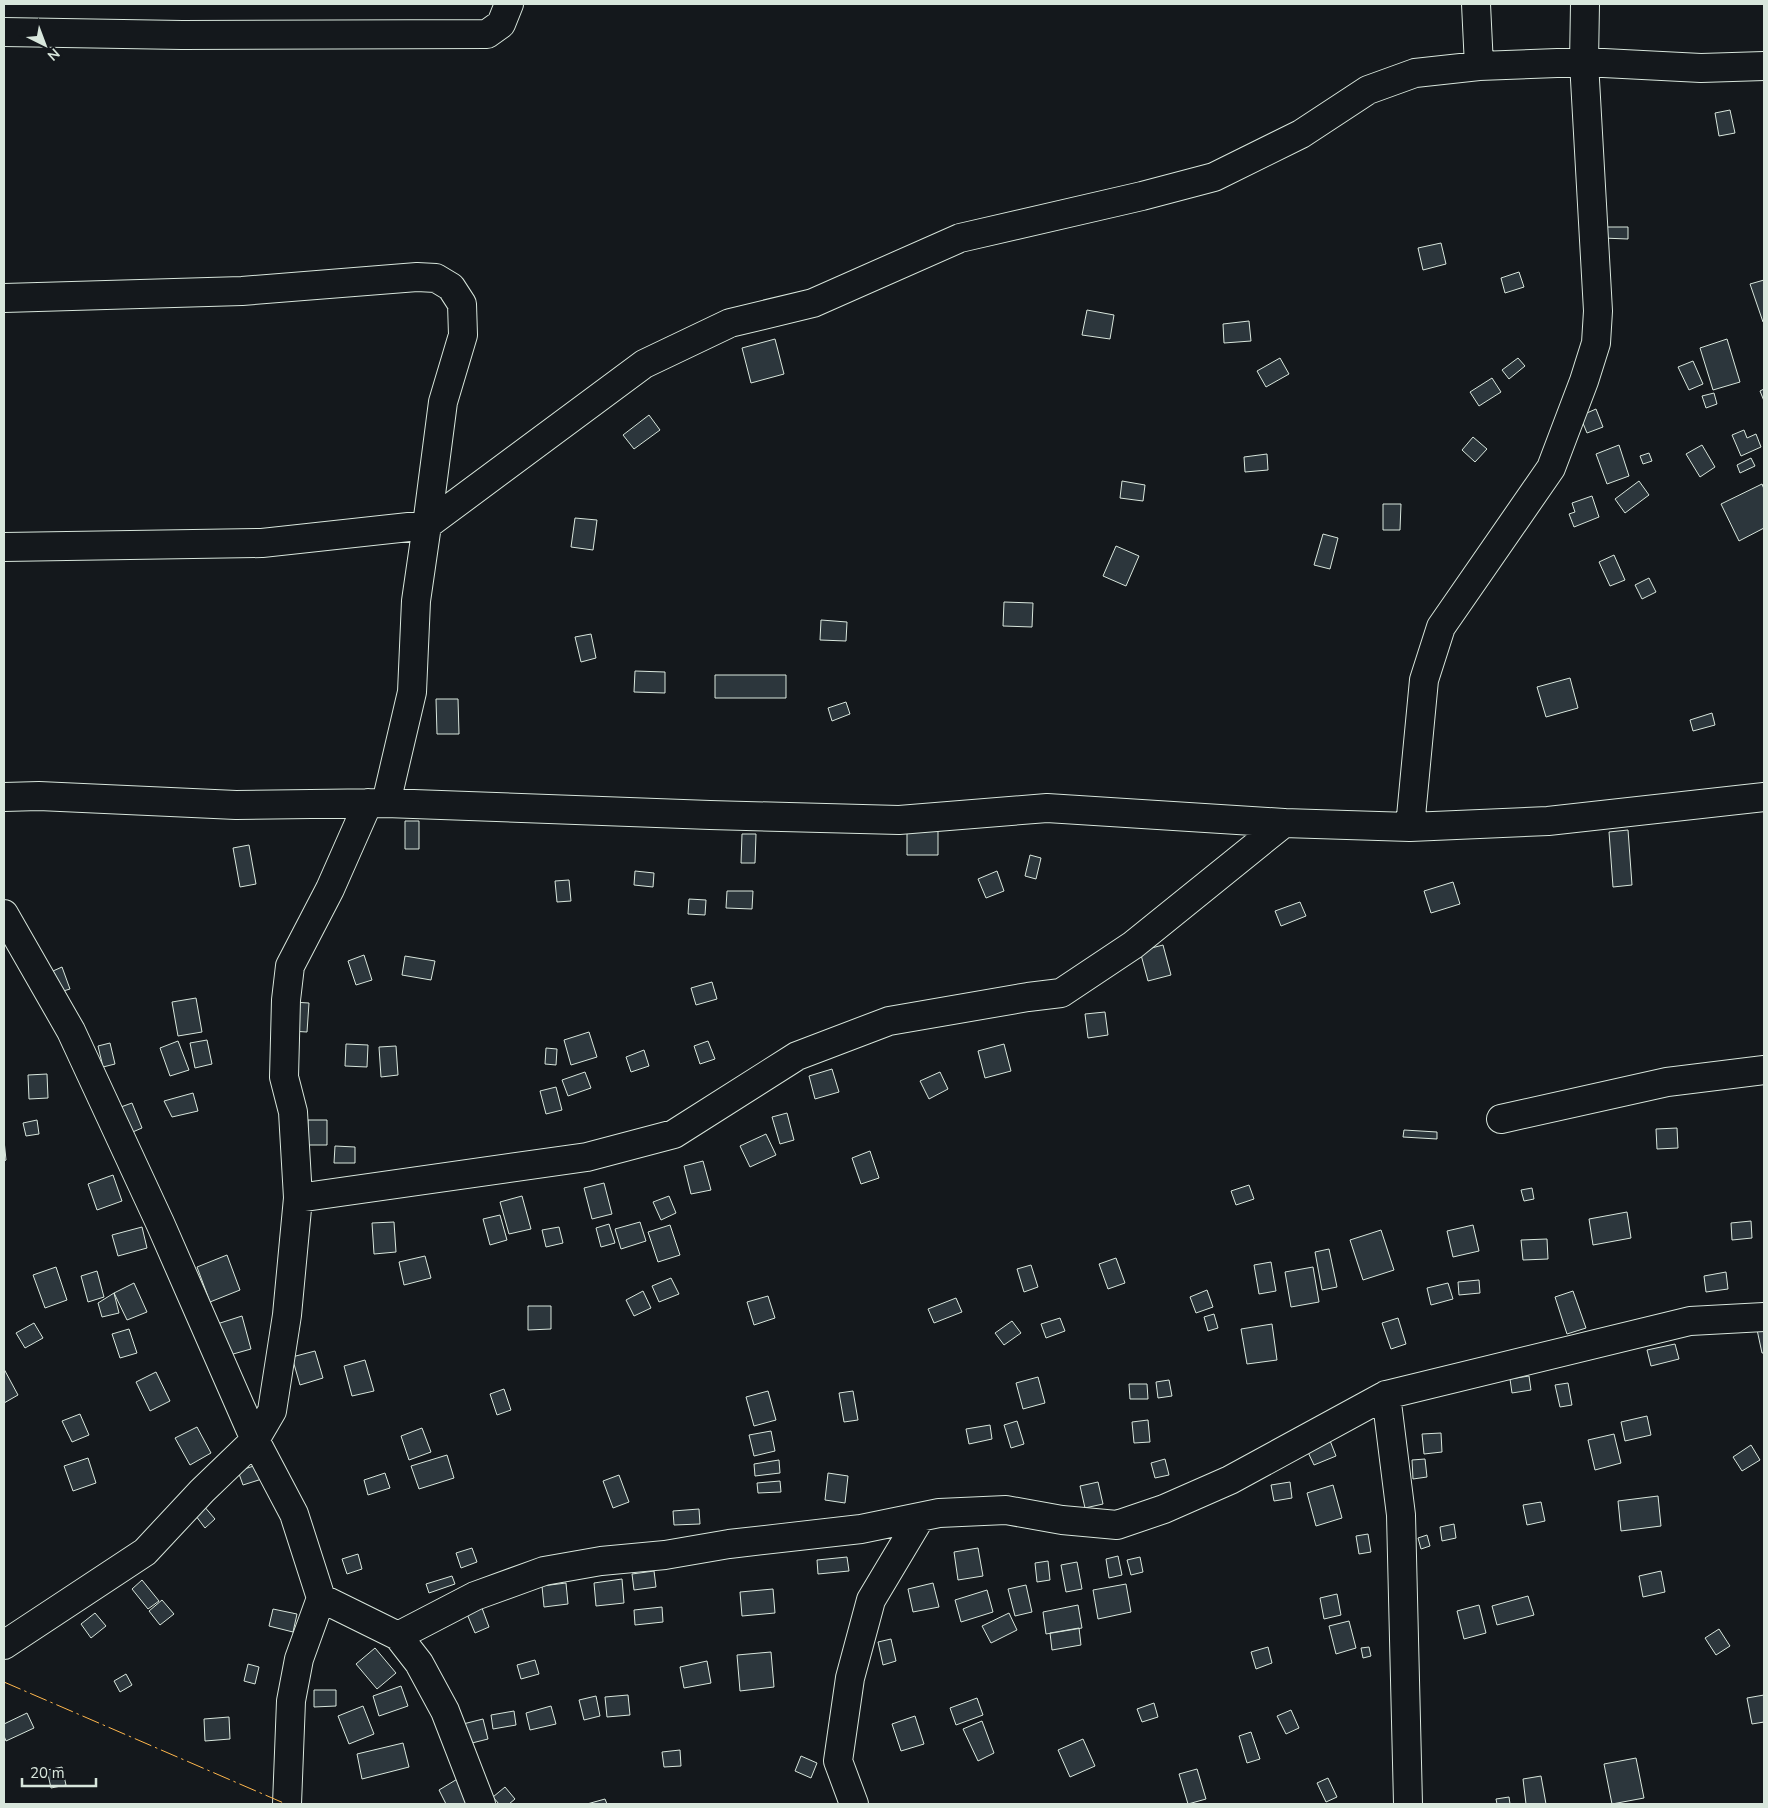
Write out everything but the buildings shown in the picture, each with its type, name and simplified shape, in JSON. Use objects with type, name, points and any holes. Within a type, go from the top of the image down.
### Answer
[{"type":"street","points":[[4,32],[182,35],[487,34],[501,24],[509,4]]},
{"type":"street","points":[[1476,4],[1479,66]]},
{"type":"street","points":[[1410,827],[1424,680],[1441,627],[1551,468],[1596,343],[1598,311],[1584,62],[1584,4]]},
{"type":"street","points":[[4,547],[262,543],[427,525],[644,364],[730,323],[813,303],[960,238],[1142,196],[1214,177],[1301,134],[1368,90],[1416,73],[1479,66],[1584,62],[1701,68],[1764,66]]},
{"type":"street","points":[[4,298],[242,291],[417,277],[436,278],[451,287],[462,304],[463,335],[443,402],[416,602],[412,692],[377,803],[290,966],[286,1000],[284,1077],[294,1112],[298,1198],[287,1315],[272,1410],[255,1440],[202,1491],[145,1552],[7,1641]]},
{"type":"street","points":[[4,797],[39,796],[236,805],[377,803],[898,820],[1047,808],[1284,823],[1410,827],[1548,821],[1764,798]]},
{"type":"street","points":[[298,1198],[587,1157],[674,1134],[797,1056],[889,1021],[1061,993],[1133,945],[1284,823]]},
{"type":"street","points":[[4,914],[71,1031],[160,1223],[255,1440],[294,1514],[321,1598],[299,1659],[291,1701],[287,1804]]},
{"type":"street","points":[[1501,1119],[1667,1082],[1764,1070]]},
{"type":"street","points":[[398,1636],[475,1596],[544,1571],[601,1561],[665,1555],[730,1544],[861,1530],[939,1513],[1006,1510],[1062,1520],[1117,1525],[1164,1509],[1230,1480],[1386,1395],[1690,1321],[1764,1317]]},
{"type":"street","points":[[1386,1395],[1401,1515],[1408,1804]]},
{"type":"street","points":[[854,1804],[838,1761],[850,1678],[871,1600],[920,1518]]},
{"type":"street","points":[[321,1598],[398,1636],[419,1663],[445,1711],[481,1804]]},
{"type":"power","points":[[4,1682],[286,1804]]}]
